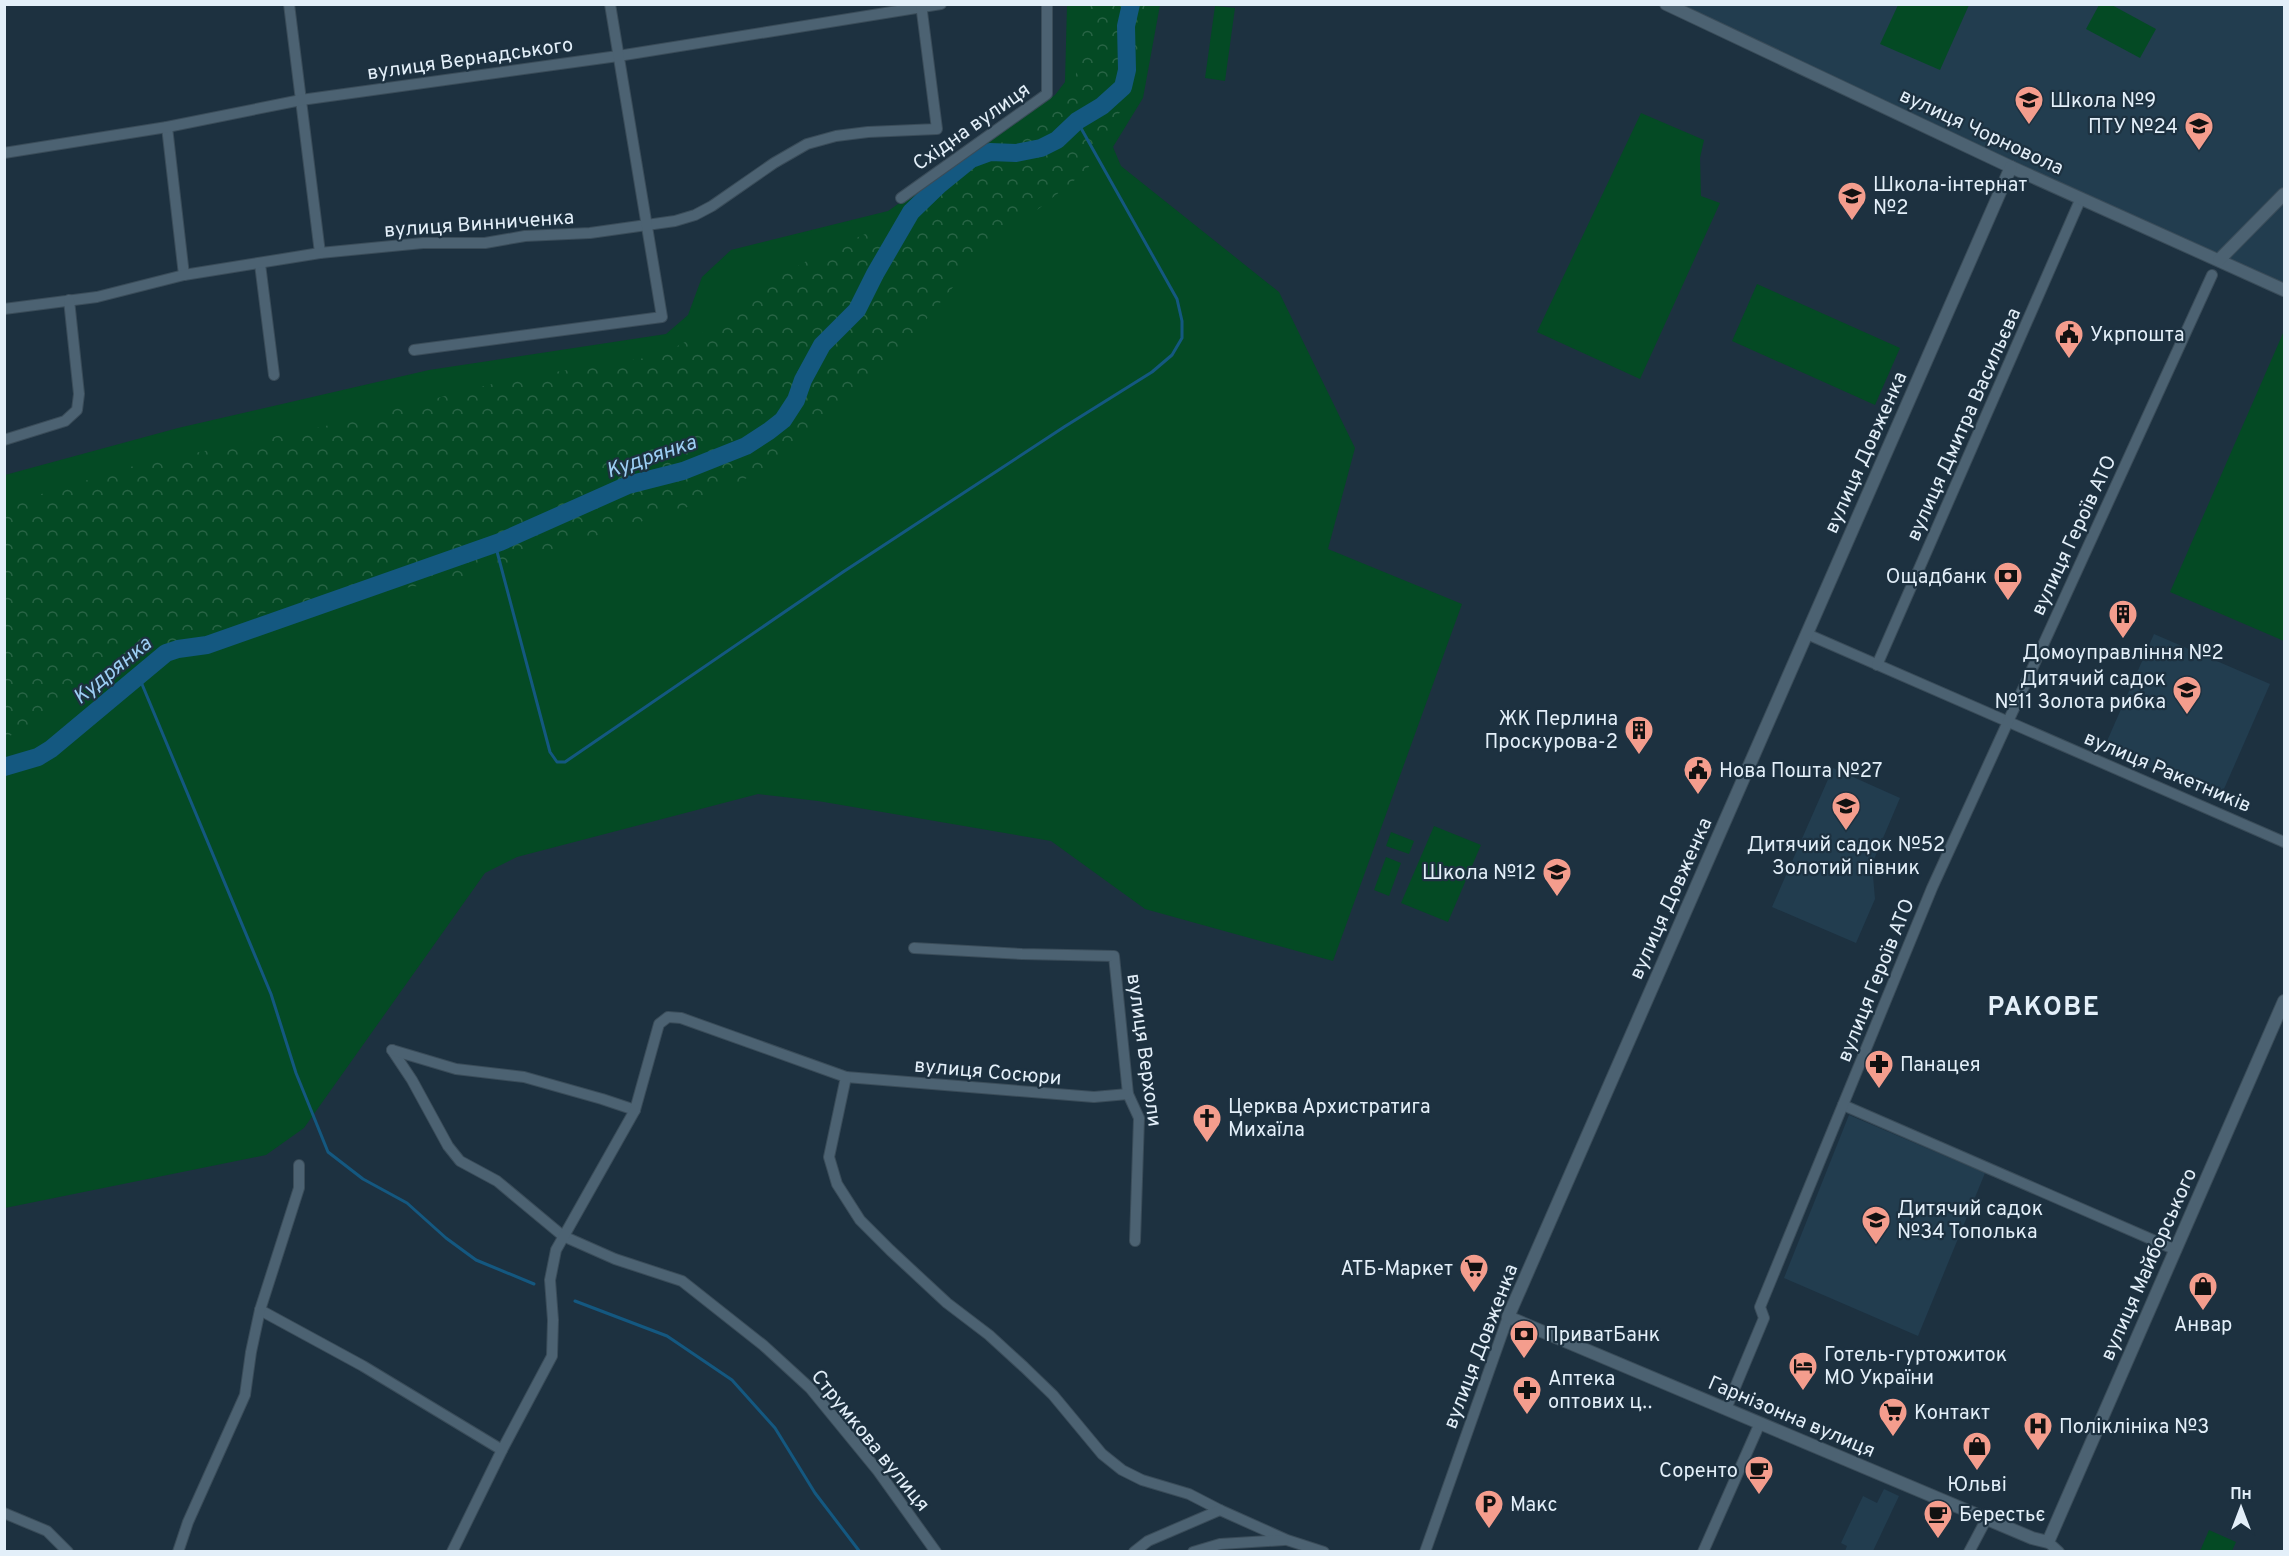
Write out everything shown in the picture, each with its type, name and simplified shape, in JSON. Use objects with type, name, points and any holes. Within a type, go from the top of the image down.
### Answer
[{"type":"street","points":[[289,4],[320,253]]},
{"type":"street","points":[[414,350],[662,317],[610,4]]},
{"type":"street","name":"вулиця Вернадського","points":[[4,153],[167,127],[301,100],[618,56],[941,4]]},
{"type":"street","name":"Східна вулиця","points":[[901,198],[1047,94],[1047,4]]},
{"type":"street","name":"вулиця Чорновола","points":[[1665,4],[2011,167],[2284,290]]},
{"type":"street","name":"вулиця Винниченка","points":[[4,309],[97,297],[184,275],[320,253],[423,243],[485,243],[525,236],[590,233],[675,221],[695,215],[807,144],[836,136],[867,132],[937,129],[922,6]]},
{"type":"street","points":[[167,127],[184,275]]},
{"type":"street","name":"вулиця Довженка","points":[[1425,1551],[1508,1317],[2011,167]]},
{"type":"street","points":[[2219,260],[2284,194]]},
{"type":"street","name":"вулиця Дмитра Васильєва","points":[[1877,665],[2081,198]]},
{"type":"street","points":[[260,264],[274,375]]},
{"type":"street","name":"вулиця Героїв АТО","points":[[1726,1409],[1764,1318],[1760,1307],[1932,888],[2212,275]]},
{"type":"street","points":[[4,440],[65,421],[77,410],[79,394],[69,300]]},
{"type":"street","name":"вулиця Ракетників","points":[[1807,634],[2284,842]]},
{"type":"street","name":"вулиця Верхоли","points":[[914,948],[1114,956],[1128,1094],[1139,1118],[1135,1241]]},
{"type":"street","name":"вулиця Майборського","points":[[2048,1542],[2284,1001]]},
{"type":"street","name":"вулиця Сосюри","points":[[635,1110],[659,1023],[668,1017],[681,1018],[846,1077],[1094,1097],[1128,1094]]},
{"type":"street","name":"Струмкова вулиця","points":[[635,1110],[524,1077],[456,1069],[392,1050],[412,1080],[447,1146],[460,1161],[497,1181],[563,1236],[615,1259],[682,1281],[763,1345],[810,1388],[878,1470],[936,1551]]},
{"type":"street","points":[[846,1077],[829,1157],[837,1184],[860,1220],[947,1303],[989,1335],[1024,1366],[1053,1395],[1102,1454],[1122,1470],[1142,1480],[1189,1494],[1287,1540],[1324,1551]]},
{"type":"street","points":[[1843,1105],[2176,1250]]},
{"type":"street","points":[[452,1551],[552,1356],[553,1320],[550,1280],[556,1250],[635,1110]]},
{"type":"street","points":[[178,1551],[188,1522],[245,1395],[260,1310],[298,1188],[299,1165]]},
{"type":"street","points":[[260,1310],[363,1366],[502,1450]]},
{"type":"street","name":"Гарнізонна вулиця","points":[[1508,1317],[2032,1538],[2048,1542],[2059,1551]]},
{"type":"street","points":[[1703,1551],[1760,1424]]},
{"type":"street","points":[[1134,1551],[1148,1540],[1220,1510]]},
{"type":"street","points":[[4,1512],[47,1531],[68,1551]]},
{"type":"street","points":[[1969,1551],[1987,1518]]},
{"type":"street","points":[[1192,1551],[1220,1544],[1287,1540]]},
{"type":"shaded area","points":[[1676,5],[2284,5],[2284,188],[2218,255],[2013,163]]},
{"type":"shaded area","points":[[2284,193],[2284,285],[2226,259]]},
{"type":"shaded area","name":"Дитячий садок №11 Золота рибка","points":[[2154,634],[2270,684],[2220,798],[2104,748]]},
{"type":"shaded area","name":"Дитячий садок №52 Золотий півник","points":[[1833,768],[1900,798],[1872,864],[1875,899],[1856,943],[1772,907]]},
{"type":"shaded area","name":"Дитячий садок №34 Тополька","points":[[1849,1115],[1985,1173],[1918,1336],[1784,1278]]},
{"type":"shaded area","points":[[1884,1489],[1899,1496],[1873,1551],[1845,1551],[1847,1546],[1841,1543],[1863,1496],[1877,1503]]},
{"type":"green space","points":[[2110,4],[2156,29],[2140,58],[2086,29],[2099,5]]},
{"type":"green space","points":[[1067,5],[1160,5],[1143,98],[1113,147],[1121,166],[1279,292],[1355,448],[1328,549],[1462,604],[1333,961],[1145,909],[1051,841],[818,801],[758,794],[517,857],[485,873],[304,1128],[266,1155],[5,1208],[5,475],[178,428],[429,370],[666,334],[688,315],[702,277],[731,250],[888,211],[1055,95],[1065,82]]},
{"type":"green space","points":[[1086,5],[1145,5],[1135,63],[1121,110],[1103,145],[1086,171],[977,258],[877,379],[778,462],[694,505],[455,580],[279,608],[145,653],[5,739],[5,505],[137,465],[335,424],[516,378],[658,356],[722,323],[769,282],[821,253],[898,220],[994,147],[1061,107],[1075,80]]},
{"type":"green space","points":[[1898,5],[1969,5],[1940,70],[1880,44]]},
{"type":"green space","points":[[1215,6],[1235,8],[1225,81],[1205,78]]},
{"type":"green space","points":[[1641,113],[1704,140],[1700,158],[1701,196],[1720,203],[1640,379],[1537,332]]},
{"type":"green space","points":[[1757,284],[1900,348],[1875,405],[1732,341]]},
{"type":"green space","points":[[2284,331],[2284,641],[2170,592]]},
{"type":"green space","points":[[1434,826],[1481,845],[1448,922],[1401,903]]},
{"type":"green space","points":[[1391,832],[1414,841],[1409,854],[1386,846]]},
{"type":"green space","points":[[1386,857],[1401,863],[1389,896],[1374,890]]},
{"type":"green space","points":[[2209,1530],[2236,1542],[2232,1551],[2200,1551]]},
{"type":"waterway","name":"Кудрянка","points":[[4,767],[38,757],[51,749],[166,653],[207,645],[500,542],[628,485],[683,471],[746,446],[769,431],[783,420],[796,400],[803,380],[822,345],[857,310],[911,212],[971,159],[990,152],[1016,153],[1041,148],[1057,140],[1077,121],[1102,106],[1123,87],[1127,70],[1126,26],[1131,4]]},
{"type":"waterway","points":[[495,544],[550,752],[557,762],[565,762],[843,572],[1152,372],[1172,355],[1182,338],[1182,321],[1177,299],[1077,121]]},
{"type":"waterway","points":[[139,677],[271,994],[296,1073],[328,1152],[363,1179],[407,1203],[446,1238],[476,1260],[534,1284]]},
{"type":"waterway","points":[[575,1301],[667,1336],[732,1380],[775,1428],[815,1493],[860,1552]]},
{"type":"place","name":"Школа №9","points":[[2029,126]]},
{"type":"place","name":"ПТУ №24","points":[[2199,152]]},
{"type":"place","name":"Школа-інтернат №2","points":[[1852,222]]},
{"type":"place","name":"Укрпошта","points":[[2069,360]]},
{"type":"place","name":"Ощадбанк","points":[[2008,602]]},
{"type":"place","name":"Домоуправління №2","points":[[2123,640]]},
{"type":"place","name":"Дитячий садок №11 Золота рибка","points":[[2187,716]]},
{"type":"place","name":"ЖК Перлина Проскурова-2","points":[[1639,756]]},
{"type":"place","name":"Нова Пошта №27","points":[[1698,796]]},
{"type":"place","name":"Дитячий садок №52 Золотий півник","points":[[1846,832]]},
{"type":"place","name":"Школа №12","points":[[1557,898]]},
{"type":"place","name":"Панацея","points":[[1879,1090]]},
{"type":"place","name":"Церква Архистратига Михаїла","points":[[1207,1144]]},
{"type":"place","name":"Дитячий садок №34 Тополька","points":[[1876,1246]]},
{"type":"place","name":"АТБ-Маркет","points":[[1474,1294]]},
{"type":"place","name":"Анвар","points":[[2203,1312]]},
{"type":"place","name":"ПриватБанк","points":[[1524,1360]]},
{"type":"place","name":"Готель-гуртожиток МО України","points":[[1803,1392]]},
{"type":"place","name":"Аптека оптових ц‥","points":[[1527,1416]]},
{"type":"place","name":"Контакт","points":[[1893,1438]]},
{"type":"place","name":"Поліклініка №3","points":[[2038,1452]]},
{"type":"place","name":"Юльві","points":[[1977,1472]]},
{"type":"place","name":"Соренто","points":[[1759,1496]]},
{"type":"place","name":"Макс","points":[[1489,1530]]},
{"type":"place","name":"Берестьє","points":[[1938,1540]]},
{"type":"district","name":"РАКОВЕ","points":[[2044,1006]]}]
